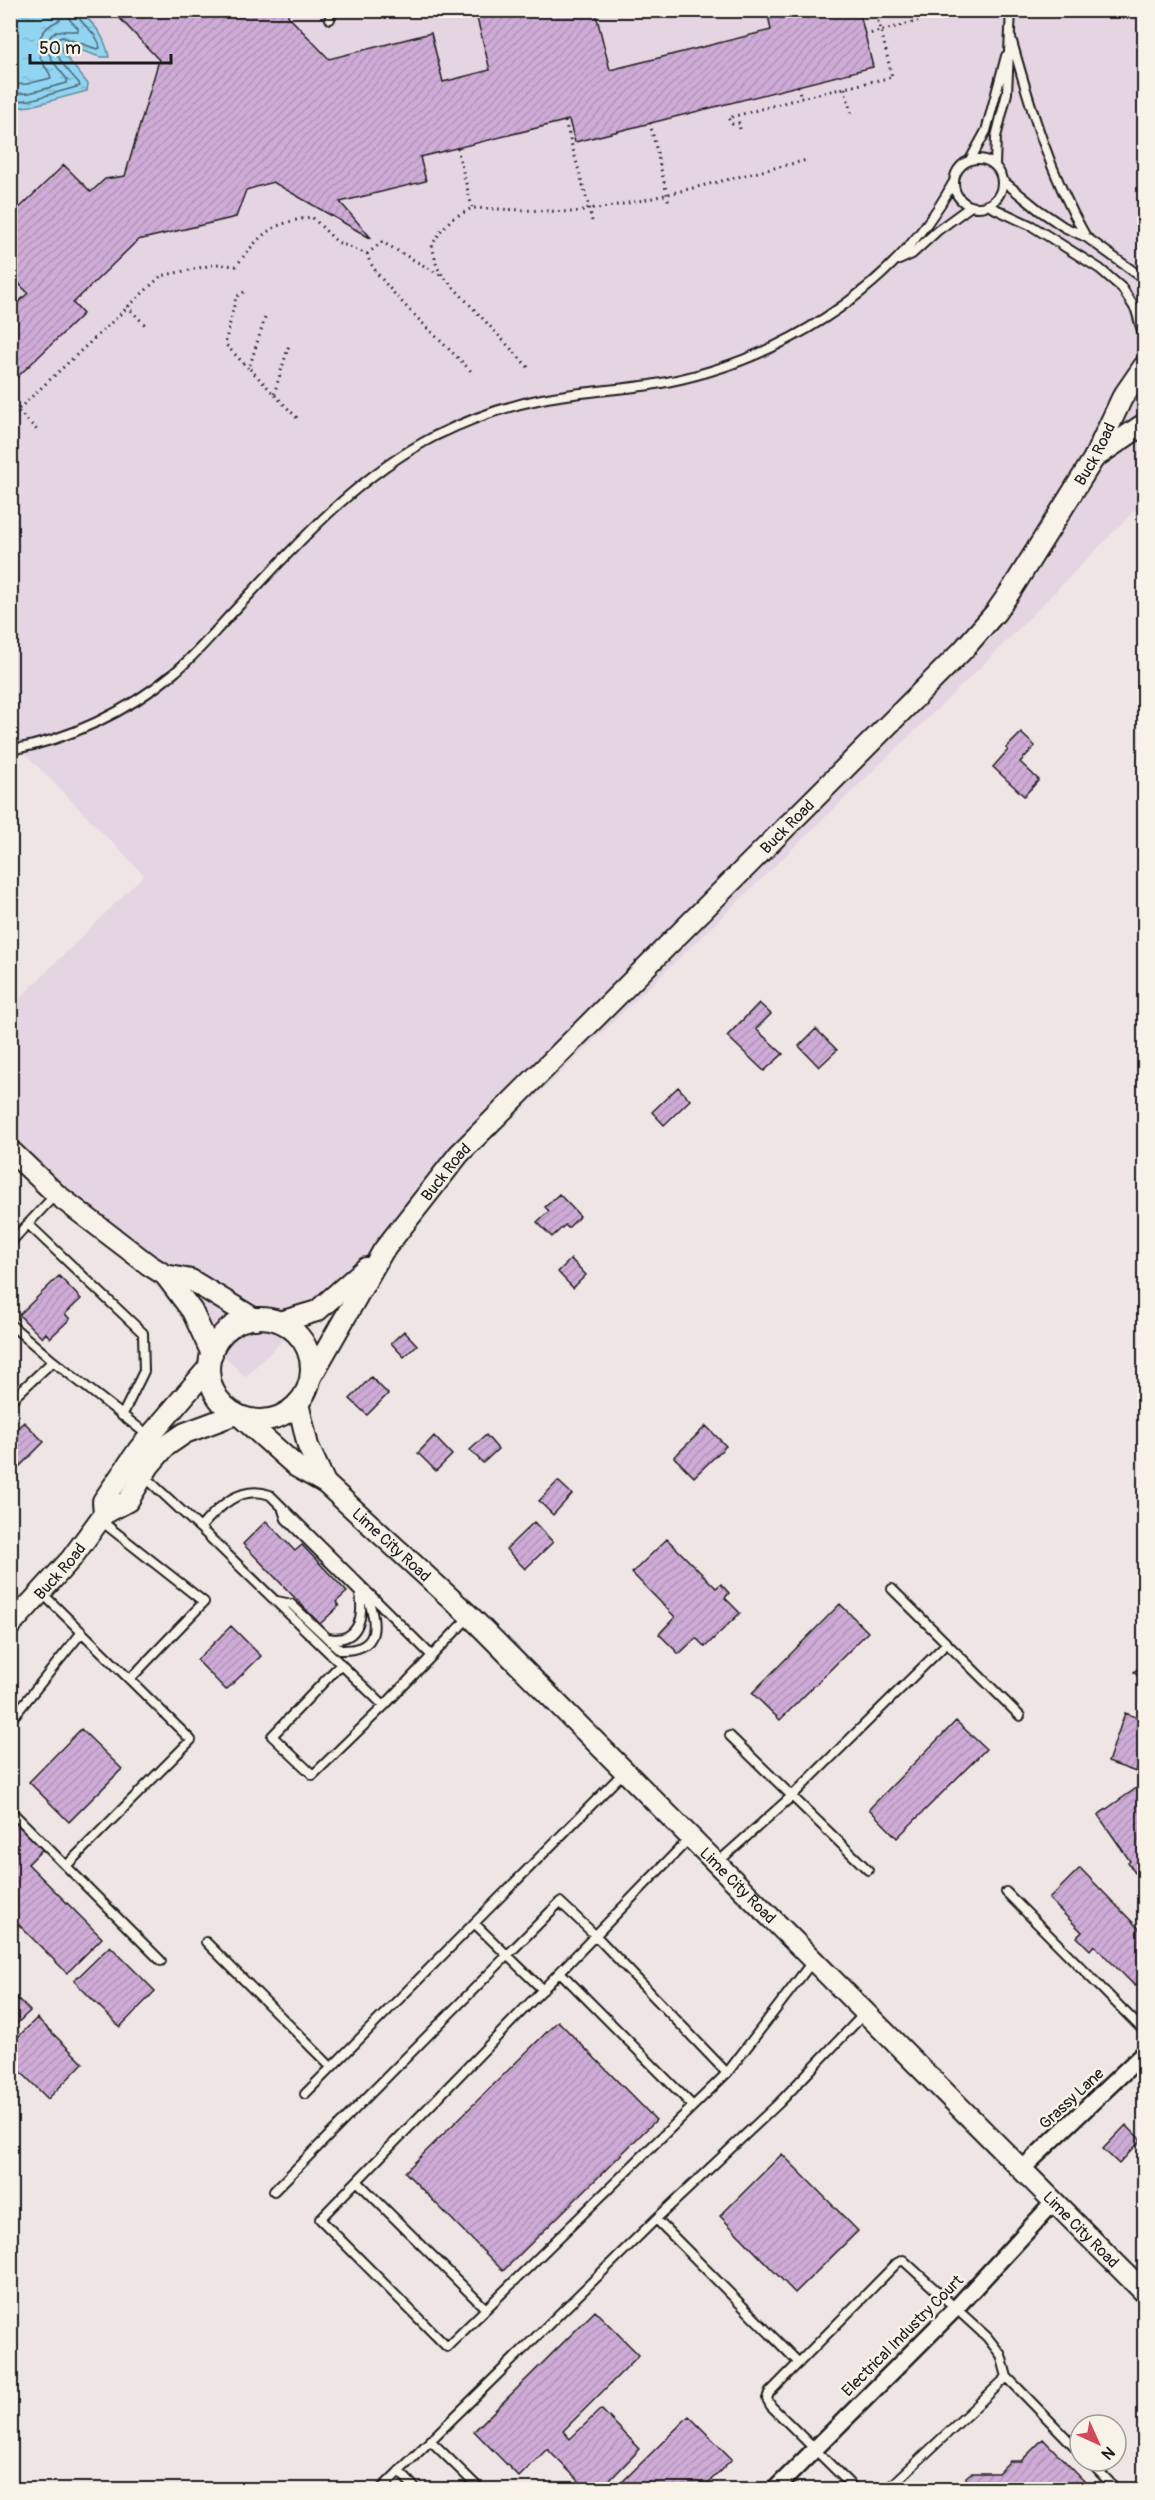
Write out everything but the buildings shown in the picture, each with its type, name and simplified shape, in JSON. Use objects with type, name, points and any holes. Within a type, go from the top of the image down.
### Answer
[{"type":"street","name":"Buck Road","points":[[311,1377],[383,1251],[459,1154],[981,630],[1006,596],[1094,458],[1122,398],[1144,366]]},
{"type":"street","points":[[1094,458],[1144,424]]},
{"type":"street","points":[[10,1150],[56,1194],[140,1259],[165,1275],[192,1311],[211,1361],[211,1383],[217,1397],[226,1408],[253,1420],[268,1420],[282,1416],[298,1402],[308,1388],[311,1377],[309,1354],[294,1330],[280,1322],[264,1318],[248,1320],[232,1327],[221,1337],[211,1361]]},
{"type":"street","name":"Buck Road","points":[[280,1322],[317,1311],[383,1251]]},
{"type":"street","points":[[165,1275],[191,1280],[255,1319]]},
{"type":"street","name":"Buck Road","points":[[102,1517],[103,1501],[150,1437],[211,1361]]},
{"type":"street","name":"Lime City Road","points":[[298,1402],[308,1446],[326,1483]]},
{"type":"street","name":"Buck Road","points":[[10,1626],[42,1593],[102,1517],[128,1501],[143,1475],[166,1446],[185,1433],[238,1415]]},
{"type":"street","name":"Lime City Road","points":[[238,1415],[297,1467],[326,1483],[470,1616],[1144,2292]]},
{"type":"street","name":"Grassy Lane","points":[[1022,2169],[1144,2053]]},
{"type":"street","name":"Electrical Industry Court","points":[[774,2490],[956,2308],[1053,2203]]},
{"type":"lane","points":[[1011,10],[1007,93],[996,137],[995,165],[1002,180],[1039,210],[1064,227],[1086,237],[1144,279]]},
{"type":"lane","points":[[10,750],[43,742],[102,720],[156,687],[189,659],[307,533],[351,491],[409,451],[434,437],[486,414],[540,399],[651,384],[734,363],[795,336],[848,302],[898,261],[941,206],[959,168],[970,160],[986,131],[1011,38]]},
{"type":"lane","points":[[1011,38],[1050,166],[1086,237]]},
{"type":"lane","points":[[970,160],[982,159],[995,165]]},
{"type":"lane","points":[[987,205],[998,196],[1002,180]]},
{"type":"lane","points":[[953,183],[957,196],[971,206]]},
{"type":"lane","points":[[898,261],[912,254],[936,231],[971,206],[987,205],[1032,226],[1100,269],[1122,288],[1136,310],[1144,338]]},
{"type":"lane","points":[[10,1243],[56,1194]]},
{"type":"lane","points":[[28,1224],[143,1333],[144,1371],[122,1416]]},
{"type":"lane","points":[[10,1324],[150,1437]]},
{"type":"lane","points":[[10,1401],[52,1360]]},
{"type":"lane","points":[[143,1475],[384,1706]]},
{"type":"lane","points":[[200,1528],[212,1514],[236,1496],[251,1491],[270,1496],[432,1656]]},
{"type":"lane","points":[[275,1601],[291,1604],[340,1650],[355,1650],[369,1642],[375,1631],[375,1618],[369,1602],[286,1519],[281,1505]]},
{"type":"lane","points":[[102,1517],[204,1602],[130,1679]]},
{"type":"lane","points":[[892,1589],[1020,1716]]},
{"type":"lane","points":[[42,1593],[191,1740],[66,1866]]},
{"type":"lane","points":[[326,1637],[337,1640],[348,1636],[356,1629],[362,1607],[360,1593]]},
{"type":"lane","points":[[341,1664],[272,1736],[313,1775],[384,1706],[470,1616]]},
{"type":"lane","points":[[10,1721],[82,1632]]},
{"type":"lane","points":[[716,1864],[792,1796],[946,1644]]},
{"type":"lane","points":[[730,1736],[868,1870]]},
{"type":"lane","points":[[305,2094],[624,1772]]},
{"type":"lane","points":[[10,1810],[162,1961]]},
{"type":"lane","points":[[690,1838],[320,2219],[447,2347],[727,2073],[813,1961]]},
{"type":"lane","points":[[1006,1892],[1144,2031]]},
{"type":"lane","points":[[274,2192],[560,1902],[596,1935],[727,2073]]},
{"type":"lane","points":[[474,1923],[543,1990]]},
{"type":"lane","points":[[206,1942],[331,2067]]},
{"type":"lane","points":[[560,1972],[693,2106]]},
{"type":"lane","points":[[380,2490],[656,2219],[779,2103],[865,2013]]},
{"type":"lane","points":[[357,2181],[486,2309]]},
{"type":"lane","points":[[656,2219],[799,2363]]},
{"type":"lane","points":[[856,2490],[771,2406],[767,2399],[769,2393],[897,2262],[903,2260],[987,2337],[1001,2355],[1007,2378],[1068,2440]]},
{"type":"lane","points":[[887,2490],[1007,2378]]},
{"type":"lane","points":[[430,2440],[481,2490]]},
{"type":"lane","points":[[399,2471],[417,2490]]},
{"type":"lane","points":[[1101,2473],[1117,2490]]},
{"type":"path","points":[[741,129],[739,123],[732,124],[728,118],[892,77],[874,10]]},
{"type":"path","points":[[865,35],[918,21]]},
{"type":"path","points":[[798,86],[801,98]]},
{"type":"path","points":[[845,88],[852,117]]},
{"type":"path","points":[[565,121],[592,221]]},
{"type":"path","points":[[650,123],[669,203]]},
{"type":"path","points":[[457,148],[472,208]]},
{"type":"path","points":[[590,207],[597,209],[807,160]]},
{"type":"path","points":[[528,367],[443,276],[437,267],[432,245],[442,229],[453,218],[472,208],[573,212],[585,211],[590,207]]},
{"type":"path","points":[[10,417],[161,276],[217,264],[236,266],[264,232],[292,220],[312,217],[337,242],[367,254]]},
{"type":"path","points":[[367,254],[382,242],[443,276]]},
{"type":"path","points":[[367,254],[369,263],[384,282],[471,371]]},
{"type":"path","points":[[10,275],[19,284],[10,292]]},
{"type":"path","points":[[244,292],[236,297],[225,344],[299,420]]},
{"type":"path","points":[[127,306],[146,326]]},
{"type":"path","points":[[249,368],[266,318]]},
{"type":"path","points":[[274,394],[288,348],[291,345]]},
{"type":"path","points":[[10,404],[37,430]]},
{"type":"shaded area","points":[[10,11],[1144,11],[1144,501],[986,662],[245,1377],[11,1140],[11,1007],[144,875],[11,739]]},
{"type":"water","points":[[11,10],[80,11],[91,22],[99,31],[109,57],[100,57],[60,43],[63,53],[88,84],[87,91],[31,106],[11,108]]}]
